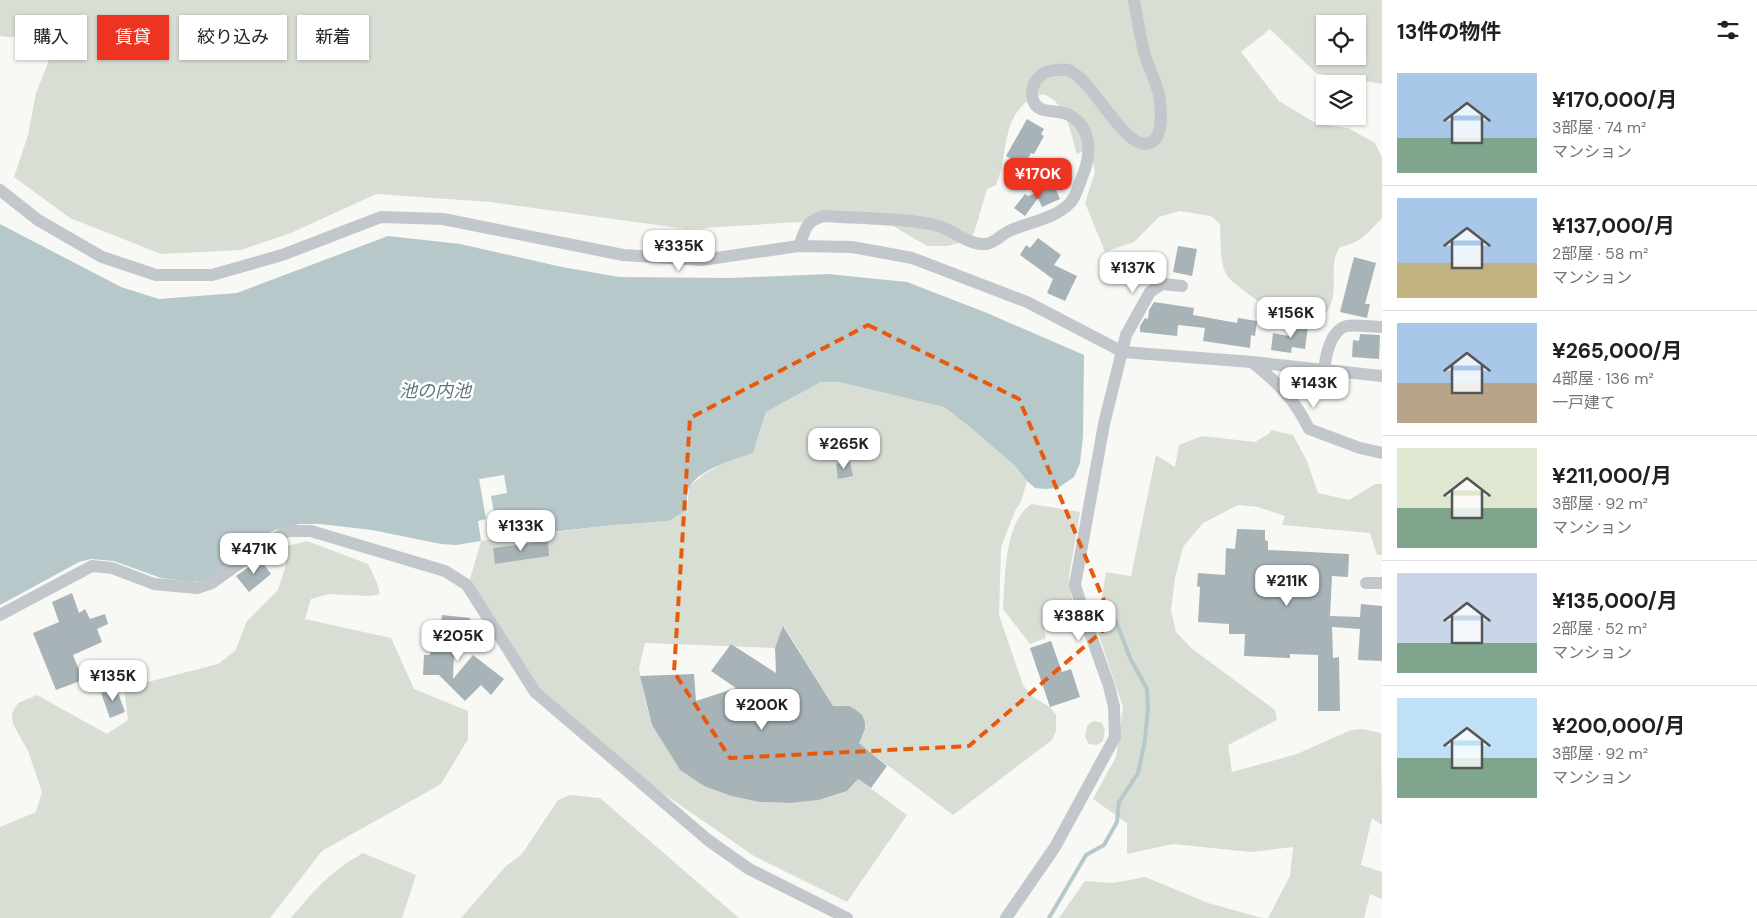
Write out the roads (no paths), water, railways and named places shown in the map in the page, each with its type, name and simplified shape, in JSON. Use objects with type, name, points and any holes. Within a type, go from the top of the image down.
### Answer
[{"type":"street","points":[[799,246],[812,219],[824,216],[918,222],[942,227],[968,240],[986,244],[993,242],[1007,232],[1061,211],[1072,201],[1087,163],[1089,144],[1086,132],[1077,120],[1065,113],[1043,110],[1036,105],[1032,95],[1033,85],[1040,75],[1051,70],[1066,69],[1086,82],[1126,135],[1136,142],[1144,144],[1152,142],[1159,134],[1158,95],[1144,52],[1134,0]]},
{"type":"street","points":[[0,190],[38,220],[102,257],[156,275],[212,275],[282,254],[380,217],[443,219],[623,255],[702,260],[799,246],[852,247],[912,258],[1027,302],[1124,352],[1252,362],[1382,376]]},
{"type":"street","points":[[1006,918],[1054,847],[1115,737],[1114,707],[1109,686],[1075,585],[1104,424],[1124,352],[1126,336],[1150,292],[1162,284],[1182,286]]},
{"type":"street","points":[[1324,369],[1328,350],[1337,332],[1346,326],[1382,327]]},
{"type":"street","points":[[1252,362],[1277,383],[1299,408],[1309,429],[1360,448],[1382,452]]},
{"type":"street","points":[[0,615],[92,566],[112,568],[154,584],[197,588],[212,583],[288,530],[311,531],[445,571],[467,585],[535,692],[708,840],[749,869],[846,918]]},
{"type":"street","points":[[1366,583],[1382,583]]},
{"type":"water","name":"池の内池","points":[[0,224],[121,287],[159,299],[237,293],[388,236],[460,244],[562,267],[619,277],[729,278],[828,274],[907,282],[987,313],[1084,355],[1083,436],[1080,463],[1074,477],[1058,488],[1035,488],[1015,466],[944,407],[839,382],[821,382],[766,412],[753,453],[719,465],[702,474],[690,486],[687,510],[669,521],[506,537],[456,545],[441,544],[372,530],[320,524],[299,524],[275,530],[262,537],[208,580],[192,582],[161,578],[114,561],[91,559],[79,562],[0,605]]},
{"type":"waterway","points":[[1049,918],[1086,855],[1104,845],[1117,822],[1119,802],[1138,773],[1145,740],[1148,708],[1147,689],[1130,658],[1116,621]]}]
